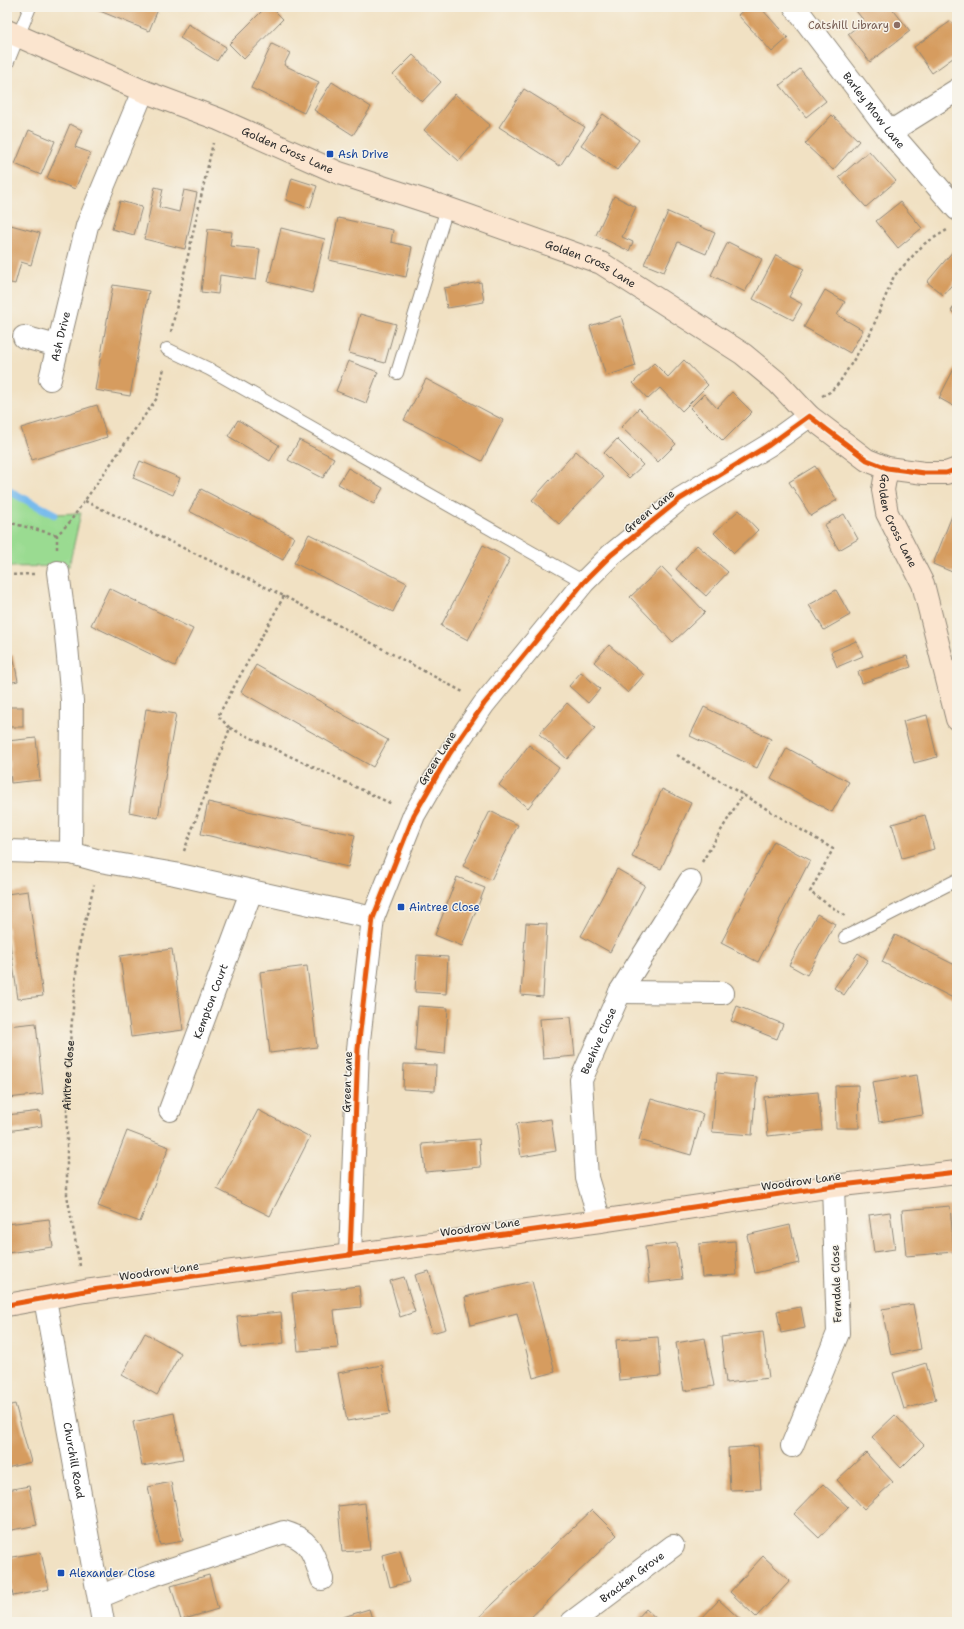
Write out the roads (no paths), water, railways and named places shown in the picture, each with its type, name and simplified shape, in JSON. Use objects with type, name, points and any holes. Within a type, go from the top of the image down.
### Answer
[{"type":"street","name":"Barley Mow Lane","points":[[795,7],[954,219]]},
{"type":"street","name":"Golden Cross Lane","points":[[13,34],[143,91],[218,119],[339,172],[447,208],[601,263],[743,354],[778,383],[806,412],[867,460],[887,468],[882,490],[887,513],[923,584],[957,719]]},
{"type":"street","points":[[890,132],[957,90]]},
{"type":"street","name":"Ash Drive","points":[[50,379],[87,226],[143,91]]},
{"type":"street","points":[[24,337],[57,346]]},
{"type":"street","name":"Green Lane","points":[[350,1255],[358,1049],[373,918],[414,815],[450,753],[484,704],[584,582],[611,555],[680,498],[770,445],[806,412]]},
{"type":"street","points":[[887,468],[924,473],[946,473],[957,469]]},
{"type":"street","points":[[58,572],[66,625],[72,701],[71,853]]},
{"type":"street","points":[[7,851],[71,853],[100,861],[175,874],[373,918]]},
{"type":"street","name":"Beehive Close","points":[[600,1221],[587,1178],[581,1080],[620,992],[690,881]]},
{"type":"street","name":"Kempton Court","points":[[170,1110],[251,892]]},
{"type":"street","points":[[620,992],[723,993]]},
{"type":"street","name":"Woodrow Lane","points":[[7,1305],[85,1291],[600,1221],[833,1186],[957,1172]]},
{"type":"street","name":"Ferndale Close","points":[[792,1446],[838,1333],[833,1186]]},
{"type":"street","name":"Churchill Road","points":[[45,1299],[103,1622]]},
{"type":"street","points":[[99,1596],[150,1576],[284,1532],[296,1536],[310,1547],[322,1579]]},
{"type":"street","name":"Bracken Grove","points":[[572,1622],[673,1546]]},
{"type":"lane","points":[[7,64],[13,34],[30,7]]},
{"type":"lane","points":[[397,373],[447,208]]},
{"type":"lane","points":[[167,349],[209,369],[584,582]]},
{"type":"lane","points":[[844,937],[957,880]]},
{"type":"waterway","points":[[7,490],[54,514]]},
{"type":"place","name":"Catshill Library","points":[[897,25]]},
{"type":"place","name":"Ash Drive","points":[[330,154]]},
{"type":"place","name":"Aintree Close","points":[[401,907]]},
{"type":"place","name":"Alexander Close","points":[[61,1573]]}]
